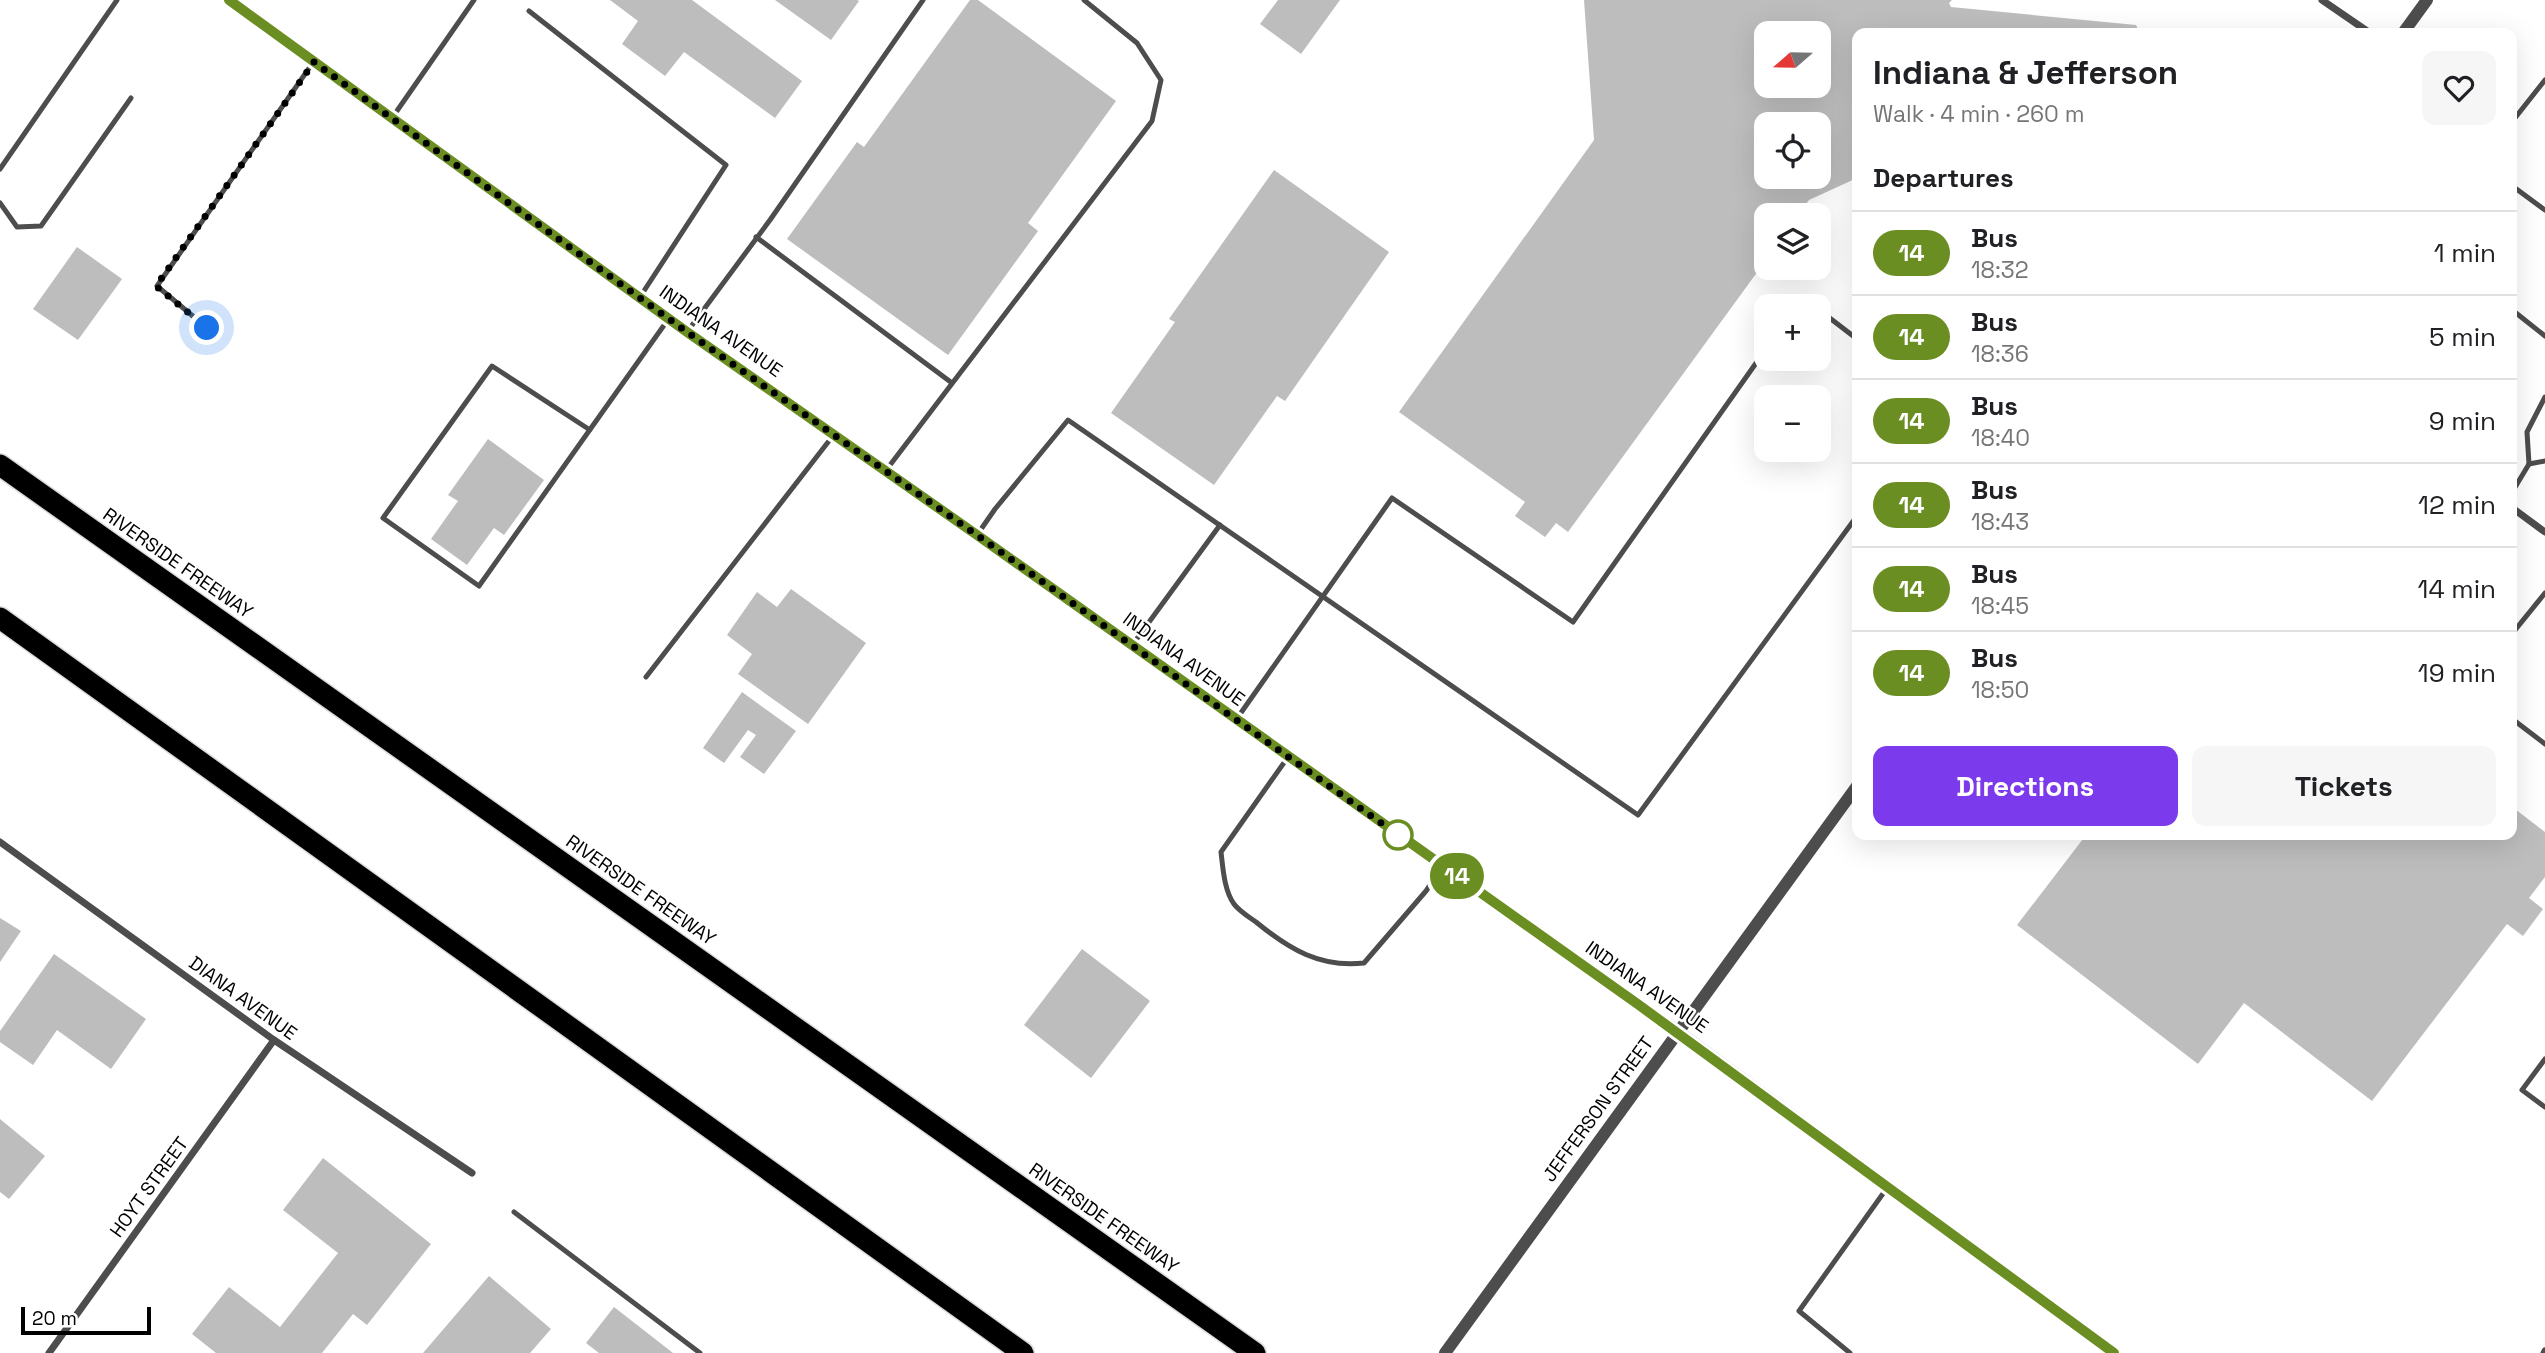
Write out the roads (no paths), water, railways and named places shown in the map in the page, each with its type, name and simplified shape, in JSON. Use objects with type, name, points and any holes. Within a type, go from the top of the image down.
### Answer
[{"type":"highway","name":"RIVERSIDE FREEWAY","points":[[0,465],[1255,1353]]},
{"type":"highway","points":[[0,618],[1023,1353]]},
{"type":"main road","name":"INDIANA AVENUE","points":[[229,0],[687,332],[1677,1032],[2115,1353]]},
{"type":"street","points":[[2322,0],[2363,28]]},
{"type":"street","points":[[2407,28],[2427,0]]},
{"type":"street","points":[[2517,512],[2545,531]]},
{"type":"street","name":"JEFFERSON STREET","points":[[1445,1353],[1852,793]]},
{"type":"street","name":"DIANA AVENUE","points":[[0,842],[274,1040],[472,1173]]},
{"type":"street","name":"HOYT STREET","points":[[49,1353],[274,1040]]},
{"type":"lane","points":[[0,169],[117,0]]},
{"type":"lane","points":[[392,118],[474,0]]},
{"type":"lane","points":[[687,332],[923,0]]},
{"type":"lane","points":[[886,471],[1152,121],[1161,80],[1137,43],[1084,0]]},
{"type":"lane","points":[[529,11],[726,165],[639,297]]},
{"type":"lane","points":[[207,328],[156,286],[314,62]]},
{"type":"lane","points":[[2517,115],[2545,80]]},
{"type":"lane","points":[[0,203],[16,227],[41,226],[131,98]]},
{"type":"lane","points":[[2517,189],[2545,210]]},
{"type":"lane","points":[[756,237],[952,383]]},
{"type":"lane","points":[[2517,314],[2545,336]]},
{"type":"lane","points":[[590,430],[492,366],[383,518],[479,586],[590,430],[669,318]]},
{"type":"lane","points":[[1831,319],[1852,335]]},
{"type":"lane","points":[[1236,720],[1392,498],[1573,622],[1754,366]]},
{"type":"lane","points":[[2517,484],[2529,464],[2527,432],[2545,397]]},
{"type":"lane","points":[[977,535],[1068,420],[1638,815],[1852,523]]},
{"type":"lane","points":[[646,677],[834,435]]},
{"type":"lane","points":[[2529,464],[2545,461]]},
{"type":"lane","points":[[1132,645],[1220,525]]},
{"type":"lane","points":[[2517,628],[2545,593]]},
{"type":"lane","points":[[2517,723],[2545,744]]},
{"type":"lane","points":[[1288,757],[1221,852],[1225,880],[1234,904],[1280,942],[1321,961],[1344,965],[1364,963],[1426,891],[1443,866]]},
{"type":"lane","points":[[2545,1059],[2522,1090],[2545,1107]]},
{"type":"lane","points":[[1850,1353],[1799,1311],[1887,1187]]},
{"type":"lane","points":[[514,1212],[700,1353]]}]
